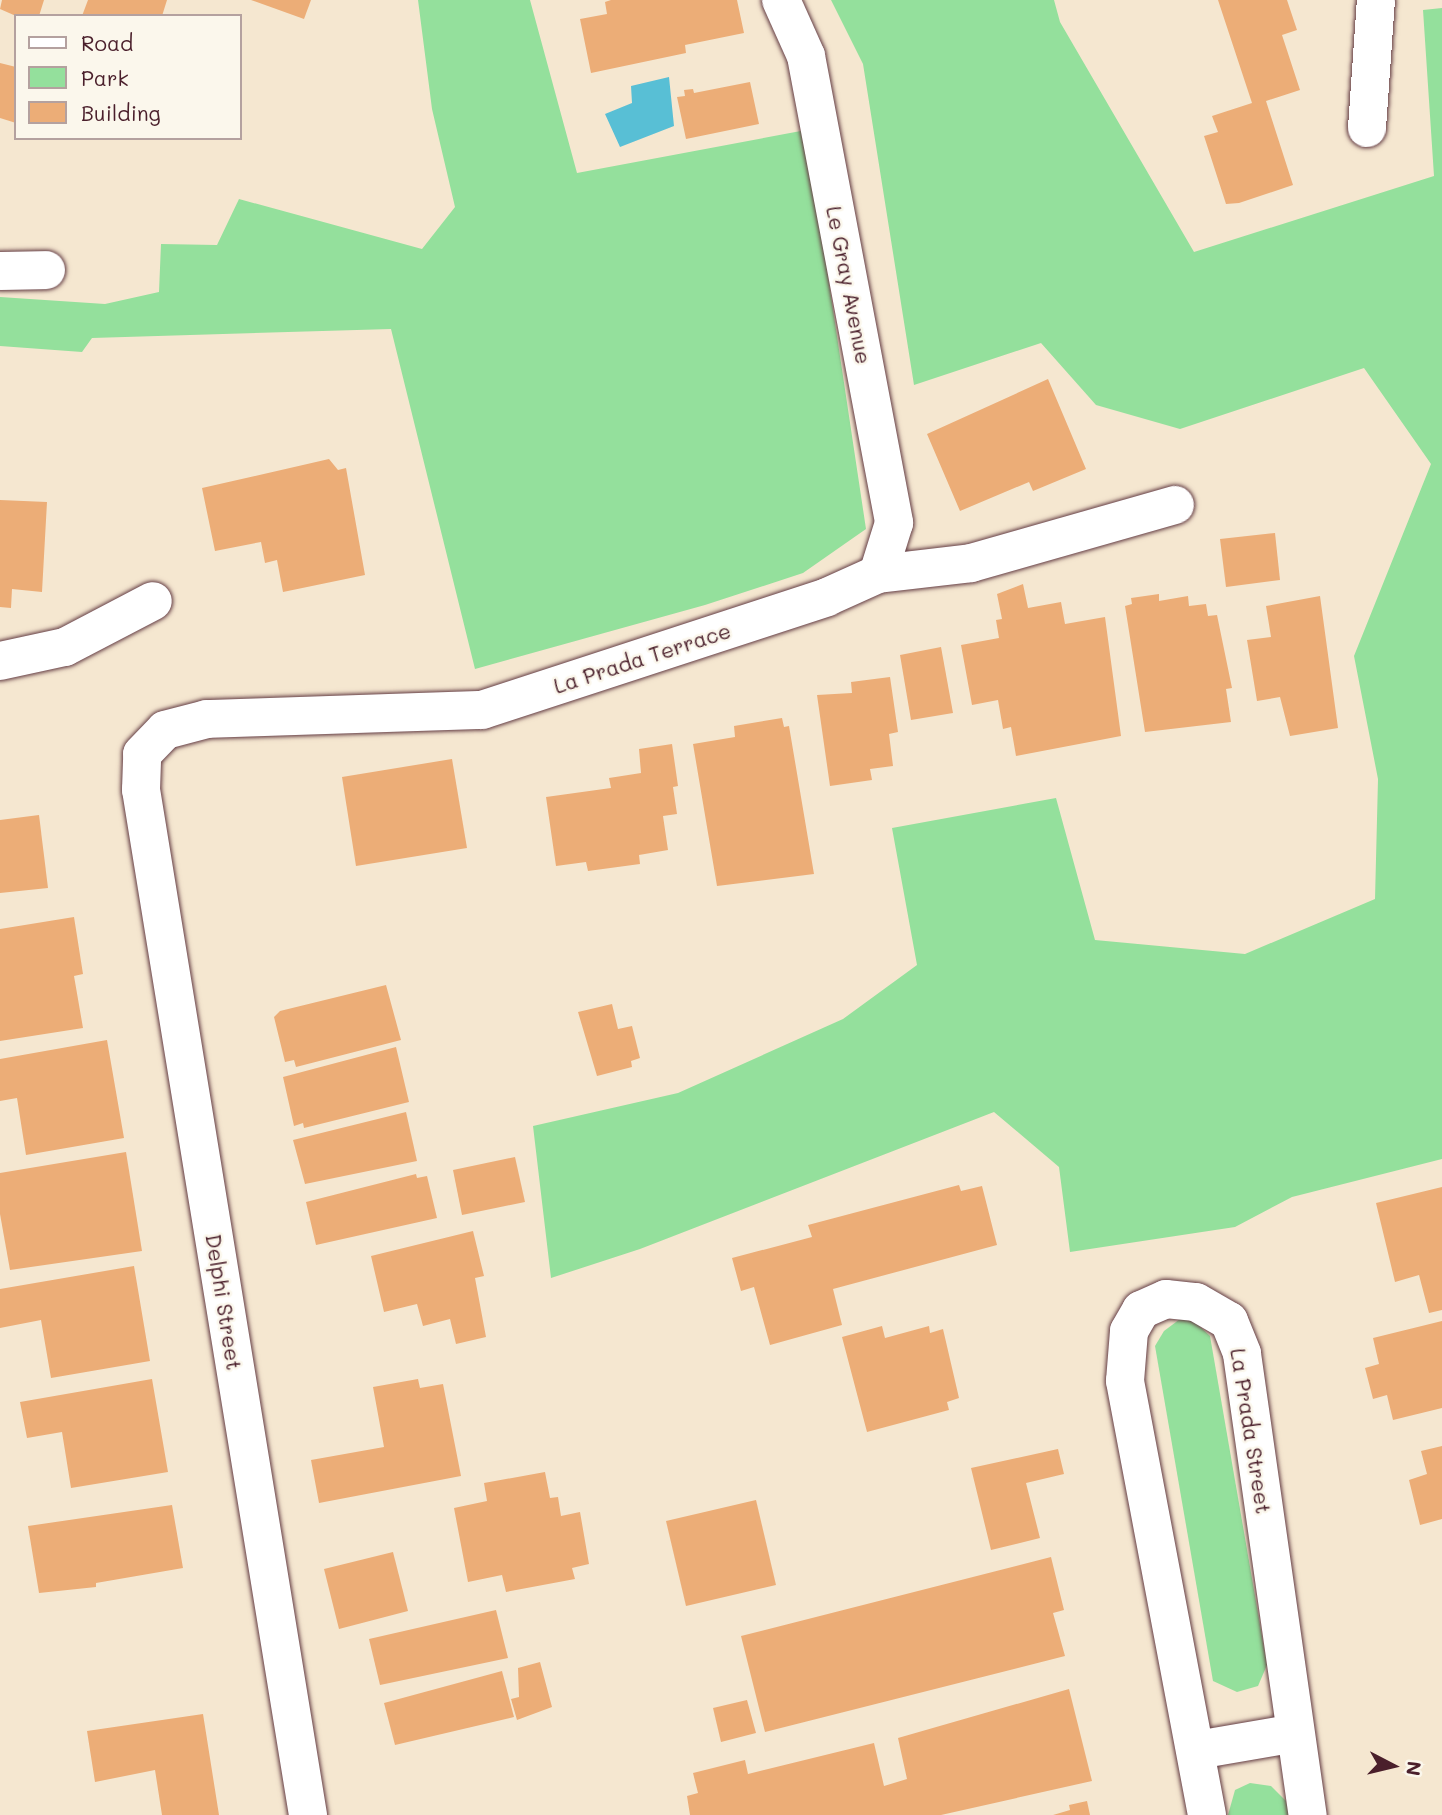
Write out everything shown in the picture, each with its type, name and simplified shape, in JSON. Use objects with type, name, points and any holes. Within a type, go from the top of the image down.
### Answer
[{"type":"street","name":"Le Gray Avenue","points":[[781,0],[806,56],[894,523],[878,574]]},
{"type":"street","points":[[1367,128],[1376,0]]},
{"type":"street","points":[[0,271],[46,270]]},
{"type":"street","name":"La Prada Terrace","points":[[141,790],[142,754],[164,730],[206,719],[482,710],[827,597],[878,574],[971,563],[1175,505]]},
{"type":"street","points":[[0,662],[65,647],[153,601]]},
{"type":"street","name":"Delphi Street","points":[[141,790],[308,1815]]},
{"type":"street","name":"La Prada Street","points":[[1207,1815],[1197,1750],[1125,1381],[1129,1331],[1142,1310],[1166,1299],[1196,1302],[1229,1321],[1242,1354],[1294,1733],[1308,1815]]},
{"type":"street","points":[[1197,1750],[1294,1733]]},
{"type":"green space","points":[[418,0],[530,0],[577,173],[806,130],[866,529],[803,573],[705,605],[475,669],[391,329],[92,338],[82,352],[0,346],[0,297],[105,304],[159,292],[161,244],[217,245],[239,199],[422,249],[455,207],[432,109]]},
{"type":"green space","points":[[831,0],[1054,0],[1060,22],[1194,252],[1434,176],[1423,10],[1442,8],[1442,1159],[1292,1197],[1235,1227],[1070,1252],[1059,1167],[994,1112],[640,1249],[551,1278],[533,1126],[678,1093],[843,1019],[917,965],[892,828],[1056,798],[1095,940],[1245,954],[1375,899],[1378,779],[1354,656],[1431,464],[1364,368],[1180,429],[1096,405],[1041,343],[914,385],[863,64]]},
{"type":"green space","points":[[1180,1319],[1194,1321],[1210,1336],[1267,1665],[1258,1686],[1237,1692],[1213,1681],[1155,1346],[1164,1331]]},
{"type":"green space","points":[[1250,1783],[1271,1786],[1286,1801],[1289,1815],[1228,1815],[1235,1790]]},
{"type":"water","points":[[669,77],[674,126],[620,147],[605,114],[632,103],[631,86]]},
{"type":"building","points":[[2,0],[44,0],[40,14],[14,15],[0,9]]},
{"type":"building","points":[[88,0],[167,0],[163,14],[83,14]]},
{"type":"building","points":[[251,0],[311,0],[304,19]]},
{"type":"building","points":[[737,0],[744,33],[685,45],[686,53],[591,73],[580,19],[607,14],[605,2]]},
{"type":"building","points":[[1218,0],[1287,0],[1297,30],[1282,35],[1300,90],[1266,101],[1293,185],[1239,203],[1226,204],[1204,136],[1218,132],[1212,116],[1252,103]]},
{"type":"building","points":[[0,63],[14,66],[14,122],[0,118]]},
{"type":"building","points":[[750,82],[759,124],[686,139],[677,97],[685,96],[684,90],[693,89],[694,93]]},
{"type":"building","points":[[1048,379],[1086,469],[1033,491],[1029,482],[960,511],[927,434]]},
{"type":"building","points":[[329,459],[338,470],[346,468],[365,575],[283,592],[277,560],[265,563],[261,542],[215,551],[202,488]]},
{"type":"building","points":[[0,500],[47,502],[42,592],[12,589],[11,608],[0,607]]},
{"type":"building","points":[[1275,533],[1280,580],[1226,587],[1220,539]]},
{"type":"building","points":[[1023,584],[1028,608],[1061,602],[1065,624],[1105,617],[1121,736],[1016,756],[1011,727],[1003,729],[998,700],[972,705],[961,645],[999,638],[996,620],[1002,619],[997,594]]},
{"type":"building","points":[[1159,594],[1159,601],[1188,596],[1189,606],[1206,604],[1208,616],[1217,615],[1232,688],[1226,689],[1231,722],[1145,732],[1125,606],[1132,604],[1131,598]]},
{"type":"building","points":[[1320,596],[1338,728],[1290,736],[1280,697],[1257,701],[1247,640],[1271,637],[1266,606]]},
{"type":"building","points":[[941,647],[953,713],[911,720],[900,655]]},
{"type":"building","points":[[890,677],[898,732],[889,734],[893,766],[870,769],[872,780],[830,786],[817,695],[852,693],[851,682]]},
{"type":"building","points":[[782,718],[784,727],[789,726],[814,874],[717,886],[693,744],[735,737],[734,726]]},
{"type":"building","points":[[672,744],[678,786],[673,787],[677,814],[663,816],[668,850],[639,855],[640,864],[588,871],[586,862],[556,866],[546,797],[611,788],[609,778],[641,773],[639,749]]},
{"type":"building","points":[[452,759],[467,848],[356,866],[342,777]]},
{"type":"building","points":[[39,815],[48,888],[0,893],[0,820]]},
{"type":"building","points":[[74,917],[83,974],[74,976],[83,1028],[0,1041],[0,929]]},
{"type":"building","points":[[386,985],[401,1040],[296,1067],[294,1060],[285,1062],[274,1017],[280,1011]]},
{"type":"building","points":[[612,1004],[618,1029],[632,1026],[640,1058],[631,1061],[632,1067],[597,1076],[578,1012]]},
{"type":"building","points":[[107,1040],[124,1138],[26,1155],[17,1098],[0,1101],[0,1059]]},
{"type":"building","points":[[396,1047],[409,1102],[304,1128],[303,1123],[294,1126],[283,1077]]},
{"type":"building","points":[[406,1112],[417,1161],[305,1184],[293,1140]]},
{"type":"building","points":[[126,1152],[142,1251],[10,1270],[0,1214],[0,1173]]},
{"type":"building","points":[[515,1157],[525,1202],[462,1215],[453,1170]]},
{"type":"building","points":[[416,1174],[417,1178],[427,1176],[437,1218],[316,1245],[306,1202]]},
{"type":"building","points":[[959,1185],[961,1191],[982,1186],[997,1245],[833,1289],[842,1325],[770,1345],[754,1287],[741,1291],[732,1258],[812,1237],[808,1225]]},
{"type":"building","points":[[1442,1187],[1442,1310],[1429,1313],[1419,1275],[1395,1282],[1376,1203]]},
{"type":"building","points":[[473,1231],[484,1276],[475,1278],[486,1337],[456,1344],[450,1319],[423,1326],[417,1304],[384,1312],[371,1256]]},
{"type":"building","points":[[134,1266],[150,1361],[51,1378],[41,1320],[0,1328],[0,1289]]},
{"type":"building","points":[[1442,1321],[1442,1408],[1393,1420],[1387,1395],[1373,1399],[1365,1368],[1379,1364],[1373,1338]]},
{"type":"building","points":[[882,1326],[885,1338],[929,1326],[930,1333],[943,1329],[959,1398],[947,1402],[949,1410],[867,1432],[842,1337]]},
{"type":"building","points":[[152,1379],[168,1472],[71,1488],[62,1432],[27,1438],[20,1402]]},
{"type":"building","points":[[418,1379],[420,1388],[443,1384],[461,1476],[319,1503],[311,1460],[384,1447],[373,1387]]},
{"type":"building","points":[[1442,1446],[1442,1519],[1420,1525],[1409,1480],[1427,1474],[1421,1451]]},
{"type":"building","points":[[1058,1449],[1064,1474],[1026,1483],[1040,1538],[991,1550],[971,1468]]},
{"type":"building","points":[[545,1472],[550,1498],[558,1497],[561,1516],[580,1512],[589,1564],[572,1568],[575,1579],[506,1592],[502,1575],[468,1582],[454,1508],[487,1501],[484,1483]]},
{"type":"building","points":[[756,1500],[776,1585],[686,1606],[666,1521]]},
{"type":"building","points":[[172,1505],[183,1568],[96,1583],[96,1587],[39,1593],[28,1526]]},
{"type":"building","points":[[393,1552],[408,1611],[339,1629],[324,1569]]},
{"type":"building","points":[[1051,1557],[1064,1610],[1053,1613],[1065,1656],[765,1732],[741,1636]]},
{"type":"building","points":[[496,1610],[508,1658],[380,1685],[369,1639]]},
{"type":"building","points":[[540,1662],[552,1707],[517,1720],[511,1699],[519,1697],[518,1668]]},
{"type":"building","points":[[502,1671],[514,1717],[395,1745],[384,1703]]},
{"type":"building","points":[[1069,1689],[1092,1781],[941,1815],[690,1815],[687,1796],[698,1793],[693,1773],[745,1760],[748,1774],[874,1743],[884,1786],[907,1779],[898,1738]]},
{"type":"building","points":[[747,1700],[756,1733],[721,1742],[713,1708]]},
{"type":"building","points":[[203,1714],[219,1815],[162,1815],[155,1770],[95,1782],[87,1731]]},
{"type":"building","points":[[1087,1801],[1090,1815],[1053,1815],[1070,1810],[1069,1805]]}]
